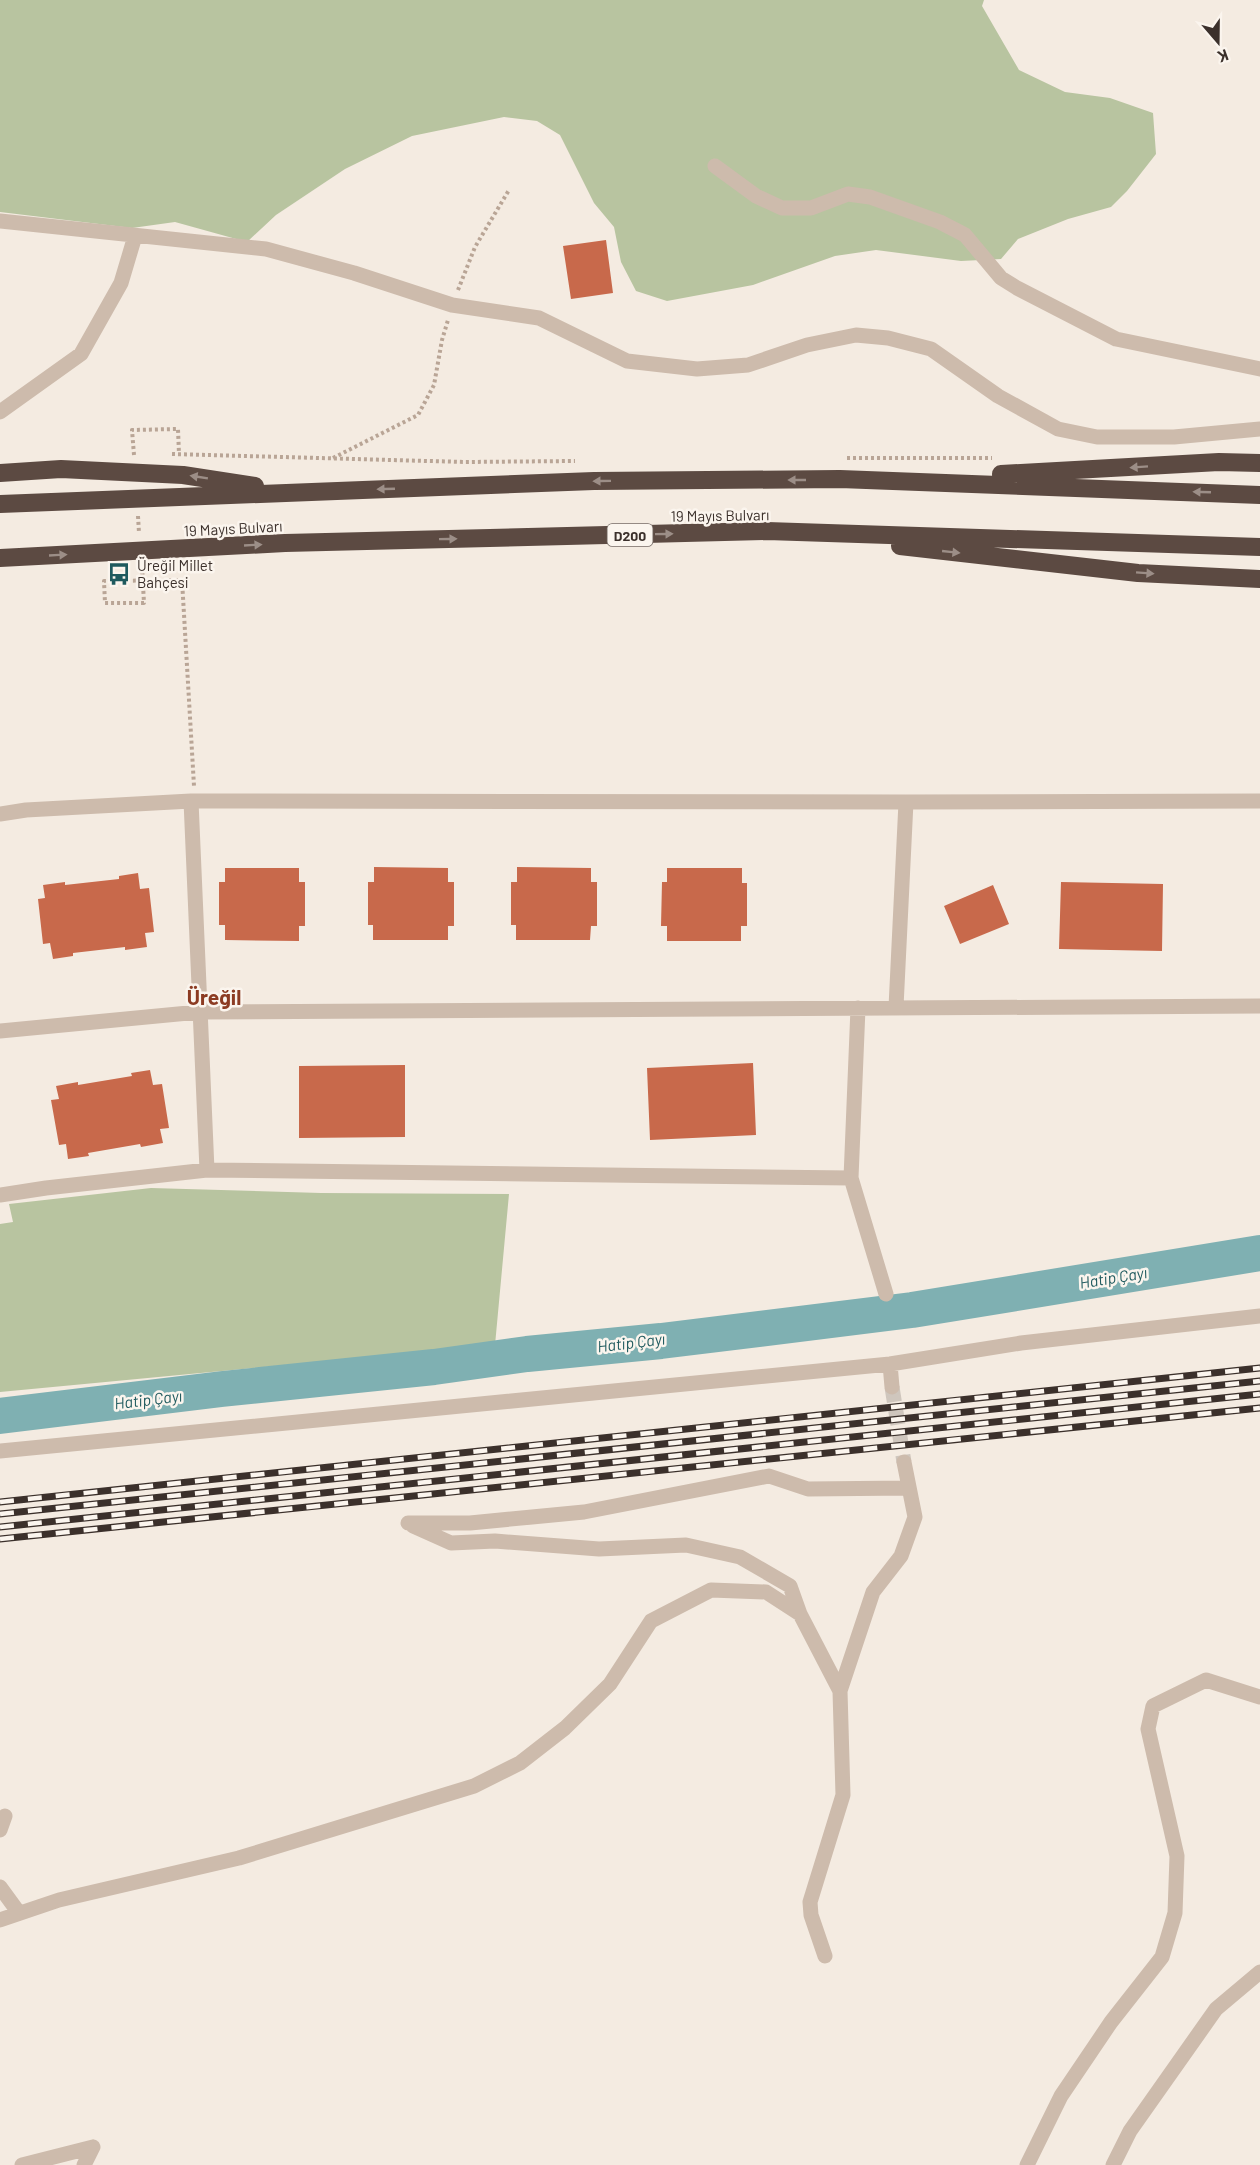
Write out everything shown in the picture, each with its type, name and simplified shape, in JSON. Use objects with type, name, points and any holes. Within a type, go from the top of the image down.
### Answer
[{"type":"highway","points":[[0,504],[594,481],[840,479],[1067,472],[1219,462],[1260,463]]},
{"type":"highway","points":[[0,473],[61,470],[183,475],[298,492]]},
{"type":"highway","points":[[840,479],[1260,495]]},
{"type":"highway","points":[[767,531],[1138,573],[1260,579]]},
{"type":"highway","name":"19 Mayıs Bulvarı","points":[[0,558],[285,543],[767,531],[1260,547]]},
{"type":"street","points":[[716,166],[756,196],[782,208],[811,208],[848,194],[870,197],[940,222],[965,235],[1001,278],[1116,339],[1260,369]]},
{"type":"street","points":[[0,221],[266,249],[354,273],[452,305],[539,318],[627,361],[698,369],[748,365],[807,345],[856,335],[888,338],[931,350],[998,396],[1058,429],[1097,437],[1174,437],[1260,429]]},
{"type":"street","points":[[0,412],[81,354],[120,283],[135,236]]},
{"type":"street","points":[[193,796],[199,1012],[207,1170]]},
{"type":"street","points":[[0,814],[193,796],[906,802],[1260,801]]},
{"type":"street","points":[[896,1007],[906,802]]},
{"type":"street","points":[[0,1031],[199,1012],[1260,1006]]},
{"type":"street","points":[[858,1008],[851,1178],[886,1294]]},
{"type":"street","points":[[0,1195],[207,1170],[851,1178]]},
{"type":"street","points":[[0,1451],[890,1364],[1021,1342],[1260,1316]]},
{"type":"street","points":[[890,1364],[892,1387]]},
{"type":"street","points":[[825,1956],[810,1902],[843,1795],[840,1690],[873,1592],[901,1556],[915,1517],[904,1462]]},
{"type":"street","points":[[840,1690],[800,1614],[789,1586],[740,1557],[686,1545],[599,1549],[495,1541],[452,1543],[408,1523],[470,1523],[584,1512],[769,1476],[808,1490],[909,1488]]},
{"type":"street","points":[[0,1920],[59,1899],[239,1858],[474,1786],[520,1763],[565,1728],[610,1684],[651,1621],[711,1590],[766,1592],[800,1614]]},
{"type":"street","points":[[1027,2165],[1061,2096],[1110,2022],[1162,1957],[1175,1913],[1177,1856],[1148,1729],[1153,1706],[1206,1680],[1260,1697]]},
{"type":"street","points":[[0,1887],[19,1913]]},
{"type":"street","points":[[1113,2165],[1130,2131],[1216,2009],[1260,1972]]},
{"type":"street","points":[[22,2165],[93,2147],[84,2165]]},
{"type":"path","points":[[332,459],[418,415],[434,385],[442,340],[452,305],[475,247],[509,190]]},
{"type":"path","points":[[132,430],[178,429],[179,454]]},
{"type":"path","points":[[122,454],[145,454]]},
{"type":"path","points":[[168,454],[465,462],[585,461]]},
{"type":"path","points":[[836,459],[1001,458]]},
{"type":"path","points":[[144,603],[105,603],[104,581],[182,580],[193,796]]},
{"type":"green space","points":[[0,0],[984,0],[982,6],[1019,70],[1065,92],[1110,98],[1153,113],[1156,154],[1127,191],[1111,207],[1068,219],[1018,239],[1001,259],[961,261],[876,250],[835,256],[753,285],[667,301],[636,291],[621,262],[614,227],[594,203],[560,135],[537,121],[504,117],[412,136],[345,169],[276,215],[247,242],[175,222],[132,228],[0,212]]},
{"type":"green space","points":[[151,1188],[321,1193],[509,1194],[495,1345],[0,1392],[0,1224],[13,1222],[9,1204]]},
{"type":"building","points":[[606,240],[613,293],[571,299],[563,246]]},
{"type":"building","points":[[374,867],[448,868],[448,882],[454,882],[454,926],[448,926],[448,940],[373,940],[373,925],[368,925],[368,882],[374,882]]},
{"type":"building","points":[[517,867],[591,868],[591,882],[597,882],[597,926],[591,926],[590,940],[516,940],[516,925],[511,925],[511,882],[517,882]]},
{"type":"building","points":[[225,868],[299,868],[299,882],[305,882],[305,926],[299,926],[299,941],[225,940],[225,925],[219,925],[219,882],[225,882]]},
{"type":"building","points":[[667,868],[742,868],[742,883],[747,883],[747,926],[741,926],[741,941],[667,941],[667,926],[661,926],[662,882],[667,882]]},
{"type":"building","points":[[138,873],[140,889],[149,888],[154,932],[145,933],[147,947],[73,953],[73,956],[53,959],[50,943],[43,944],[38,899],[45,898],[43,885],[119,879],[119,876]]},
{"type":"building","points":[[1061,882],[1163,884],[1162,951],[1059,949]]},
{"type":"building","points":[[993,885],[1009,924],[960,944],[944,906]]},
{"type":"building","points":[[753,1063],[756,1135],[650,1140],[647,1068]]},
{"type":"building","points":[[405,1065],[405,1137],[299,1138],[299,1066]]},
{"type":"building","points":[[150,1070],[153,1085],[162,1084],[169,1128],[160,1129],[163,1143],[141,1147],[140,1144],[68,1159],[66,1144],[59,1145],[51,1100],[59,1099],[56,1086],[78,1082],[78,1085],[132,1076],[131,1073]]},
{"type":"waterway","name":"Hatip Çayı","points":[[0,1416],[222,1389],[434,1367],[527,1354],[661,1341],[912,1310],[1260,1253]]},
{"type":"tunnel","points":[[892,1387],[904,1462]]},
{"type":"railway","points":[[0,1502],[1260,1368]]},
{"type":"railway","points":[[0,1514],[1260,1381]]},
{"type":"railway","points":[[0,1527],[1260,1394]]},
{"type":"railway","points":[[0,1539],[1260,1408]]},
{"type":"place","name":"Üreğil Millet Bahçesi","points":[[119,574]]},
{"type":"district","name":"Üreğil","points":[[214,996]]}]
